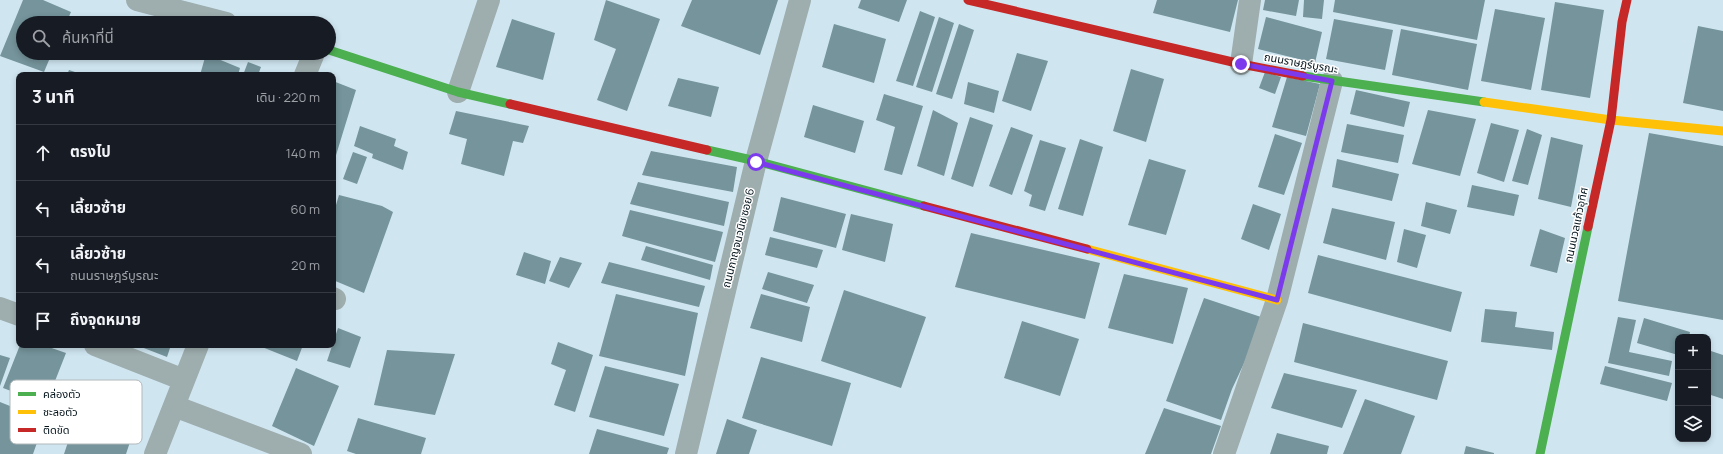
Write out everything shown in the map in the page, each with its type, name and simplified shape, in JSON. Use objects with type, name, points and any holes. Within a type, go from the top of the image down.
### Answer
[{"type":"street","points":[[137,0],[199,16]]},
{"type":"street","points":[[458,92],[489,0]]},
{"type":"street","name":"ถนนกาญจนวนิช ซอย 6","points":[[686,454],[756,162],[800,0]]},
{"type":"street","name":"ถนนราษฎร์บูรณะ","points":[[968,0],[1241,64],[1332,81],[1611,120],[1723,131]]},
{"type":"street","points":[[1241,64],[1250,0]]},
{"type":"street","name":"ถนนนวลแก้วอุทิศ","points":[[1540,454],[1611,120],[1622,22],[1627,0]]},
{"type":"street","points":[[336,52],[458,92],[756,162],[1277,300]]},
{"type":"street","points":[[306,72],[311,60]]},
{"type":"street","points":[[1224,454],[1277,300],[1332,81]]},
{"type":"street","points":[[0,308],[16,314]]},
{"type":"street","points":[[103,348],[184,380]]},
{"type":"street","points":[[155,454],[197,348]]},
{"type":"street","points":[[174,406],[301,454]]},
{"type":"building","points":[[23,0],[43,0],[71,12],[69,16],[16,16]]},
{"type":"building","points":[[606,0],[660,19],[627,111],[597,100],[616,49],[594,40]]},
{"type":"building","points":[[692,0],[778,0],[760,55],[681,26]]},
{"type":"building","points":[[861,0],[907,0],[899,22],[858,8]]},
{"type":"building","points":[[1157,0],[1238,0],[1230,32],[1153,13]]},
{"type":"building","points":[[1265,0],[1299,0],[1296,16],[1263,10]]},
{"type":"building","points":[[1304,0],[1324,0],[1322,19],[1303,17]]},
{"type":"building","points":[[1335,0],[1485,0],[1477,40],[1333,12]]},
{"type":"building","points":[[1555,2],[1604,10],[1590,98],[1541,90]]},
{"type":"building","points":[[1495,9],[1545,18],[1531,90],[1481,81]]},
{"type":"building","points":[[920,11],[935,17],[913,86],[896,81]]},
{"type":"building","points":[[16,17],[16,60],[49,60],[44,72],[0,56]]},
{"type":"building","points":[[939,17],[954,23],[932,92],[916,87]]},
{"type":"building","points":[[1266,17],[1322,32],[1315,63],[1258,49]]},
{"type":"building","points":[[512,19],[555,33],[543,80],[496,67]]},
{"type":"building","points":[[1334,19],[1393,30],[1385,70],[1326,59]]},
{"type":"building","points":[[834,24],[886,39],[874,83],[822,67]]},
{"type":"building","points":[[959,24],[974,30],[952,99],[936,94]]},
{"type":"building","points":[[1698,26],[1723,31],[1723,111],[1683,103]]},
{"type":"building","points":[[1401,29],[1477,44],[1468,90],[1392,75]]},
{"type":"building","points":[[1017,53],[1048,61],[1031,111],[1002,101]]},
{"type":"building","points":[[204,60],[221,60],[240,68],[239,72],[201,72]]},
{"type":"building","points":[[248,62],[261,67],[259,72],[244,72]]},
{"type":"building","points":[[1131,69],[1164,79],[1146,142],[1113,131]]},
{"type":"building","points":[[1265,72],[1281,77],[1275,94],[1259,88]]},
{"type":"building","points":[[1287,77],[1320,84],[1306,136],[1272,127]]},
{"type":"building","points":[[678,78],[719,87],[711,117],[668,106]]},
{"type":"building","points":[[336,82],[356,90],[336,155]]},
{"type":"building","points":[[968,82],[999,91],[994,113],[964,104]]},
{"type":"building","points":[[1356,90],[1410,102],[1404,127],[1350,114]]},
{"type":"building","points":[[884,94],[923,106],[902,175],[884,170],[895,127],[876,120]]},
{"type":"building","points":[[813,105],[864,121],[855,153],[804,137]]},
{"type":"building","points":[[933,110],[958,123],[944,176],[917,166]]},
{"type":"building","points":[[1428,110],[1476,119],[1460,176],[1412,164]]},
{"type":"building","points":[[456,111],[529,126],[523,143],[513,141],[504,176],[461,164],[467,139],[449,134]]},
{"type":"building","points":[[970,117],[993,125],[973,187],[951,179]]},
{"type":"building","points":[[1491,123],[1519,130],[1504,182],[1477,173]]},
{"type":"building","points":[[1347,124],[1404,135],[1398,163],[1341,152]]},
{"type":"building","points":[[360,126],[396,139],[394,146],[408,152],[403,170],[372,158],[373,154],[354,146]]},
{"type":"building","points":[[1011,127],[1033,135],[1012,195],[989,186]]},
{"type":"building","points":[[1527,129],[1542,135],[1528,185],[1512,181]]},
{"type":"building","points":[[1649,133],[1723,146],[1723,320],[1618,301]]},
{"type":"building","points":[[1275,134],[1302,143],[1284,195],[1258,187]]},
{"type":"building","points":[[1551,137],[1583,145],[1571,207],[1538,199]]},
{"type":"building","points":[[1080,139],[1103,147],[1083,216],[1058,209]]},
{"type":"building","points":[[1040,140],[1066,148],[1045,211],[1029,206],[1032,195],[1024,191]]},
{"type":"building","points":[[651,151],[737,167],[733,192],[642,175]]},
{"type":"building","points":[[353,152],[367,157],[357,184],[343,179]]},
{"type":"building","points":[[1149,159],[1186,170],[1166,235],[1128,225]]},
{"type":"building","points":[[1337,159],[1399,174],[1392,201],[1332,187]]},
{"type":"building","points":[[638,182],[729,202],[724,226],[630,204]]},
{"type":"building","points":[[1472,185],[1519,195],[1514,216],[1467,207]]},
{"type":"building","points":[[339,195],[382,206],[393,212],[364,293],[336,281],[336,205]]},
{"type":"building","points":[[781,197],[846,214],[836,248],[773,231]]},
{"type":"building","points":[[1426,202],[1457,210],[1450,234],[1421,226]]},
{"type":"building","points":[[1253,204],[1281,214],[1269,250],[1241,239]]},
{"type":"building","points":[[1332,208],[1395,222],[1386,260],[1323,243]]},
{"type":"building","points":[[630,210],[723,232],[715,262],[622,236]]},
{"type":"building","points":[[851,214],[893,224],[885,262],[842,250]]},
{"type":"building","points":[[1404,229],[1426,235],[1417,268],[1397,262]]},
{"type":"building","points":[[1540,229],[1565,238],[1557,273],[1530,266]]},
{"type":"building","points":[[971,233],[1100,263],[1085,319],[955,287]]},
{"type":"building","points":[[770,237],[823,250],[817,268],[765,255]]},
{"type":"building","points":[[646,246],[713,265],[710,280],[641,260]]},
{"type":"building","points":[[524,252],[551,261],[545,284],[516,275]]},
{"type":"building","points":[[1318,255],[1462,292],[1451,332],[1308,293]]},
{"type":"building","points":[[560,257],[582,263],[569,288],[549,281]]},
{"type":"building","points":[[609,262],[705,286],[699,307],[601,283]]},
{"type":"building","points":[[768,272],[814,285],[807,303],[762,289]]},
{"type":"building","points":[[1124,274],[1188,288],[1173,344],[1108,328]]},
{"type":"building","points":[[844,290],[926,317],[901,388],[821,361]]},
{"type":"building","points":[[616,294],[698,313],[685,376],[599,356]]},
{"type":"building","points":[[761,294],[810,307],[802,342],[750,328]]},
{"type":"building","points":[[1204,298],[1261,317],[1246,359],[1232,389],[1221,420],[1166,401]]},
{"type":"building","points":[[1485,309],[1517,312],[1515,327],[1554,332],[1552,350],[1481,342]]},
{"type":"building","points":[[1618,317],[1636,320],[1629,352],[1672,361],[1669,376],[1608,363]]},
{"type":"building","points":[[1644,318],[1690,332],[1690,334],[1675,334],[1675,354],[1637,343]]},
{"type":"building","points":[[1022,321],[1079,339],[1060,396],[1004,378]]},
{"type":"building","points":[[1303,323],[1448,361],[1437,400],[1294,362]]},
{"type":"building","points":[[338,328],[361,337],[350,368],[327,361],[331,348],[336,348],[336,334]]},
{"type":"building","points":[[558,342],[593,355],[575,412],[554,405],[566,370],[551,364]]},
{"type":"building","points":[[19,348],[52,348],[66,353],[55,380],[10,380],[10,391],[3,388]]},
{"type":"building","points":[[144,348],[170,348],[167,357]]},
{"type":"building","points":[[264,348],[302,348],[297,361]]},
{"type":"building","points":[[387,350],[455,354],[435,415],[374,405]]},
{"type":"building","points":[[1711,351],[1723,355],[1723,399],[1711,395]]},
{"type":"building","points":[[0,355],[10,358],[0,386]]},
{"type":"building","points":[[761,357],[851,383],[832,446],[742,418]]},
{"type":"building","points":[[605,366],[679,384],[664,436],[589,417]]},
{"type":"building","points":[[1605,366],[1672,383],[1667,401],[1600,384]]},
{"type":"building","points":[[296,368],[339,386],[314,446],[272,426]]},
{"type":"building","points":[[1284,373],[1357,390],[1342,428],[1271,408]]},
{"type":"building","points":[[1365,399],[1415,416],[1401,454],[1343,454]]},
{"type":"building","points":[[0,402],[10,406],[10,444],[37,444],[33,454],[0,454]]},
{"type":"building","points":[[1164,408],[1221,426],[1211,454],[1145,454]]},
{"type":"building","points":[[358,418],[426,438],[421,454],[356,454],[347,451]]},
{"type":"building","points":[[727,419],[757,430],[749,454],[716,454]]},
{"type":"building","points":[[597,429],[669,448],[667,454],[589,454]]},
{"type":"building","points":[[1277,433],[1329,446],[1327,454],[1270,454]]},
{"type":"building","points":[[67,444],[129,444],[126,454],[64,454]]},
{"type":"building","points":[[1466,446],[1494,453],[1494,454],[1464,454]]},
{"type":"traffic: fast","points":[[336,52],[458,92],[510,104]]},
{"type":"traffic: fast","points":[[1303,76],[1484,102]]},
{"type":"traffic: fast","points":[[707,150],[756,161],[924,206]]},
{"type":"traffic: fast","points":[[1540,454],[1588,227]]},
{"type":"traffic: slow","points":[[1484,102],[1611,120],[1723,131]]},
{"type":"traffic: slow","points":[[1087,249],[1277,300]]},
{"type":"traffic: jam","points":[[968,0],[1241,64],[1303,76]]},
{"type":"traffic: jam","points":[[1588,227],[1611,120],[1622,22],[1627,0]]},
{"type":"traffic: jam","points":[[510,104],[707,150]]},
{"type":"traffic: jam","points":[[924,206],[1087,249]]},
{"type":"route","points":[[756,162],[1277,300],[1332,81],[1241,64]]}]
